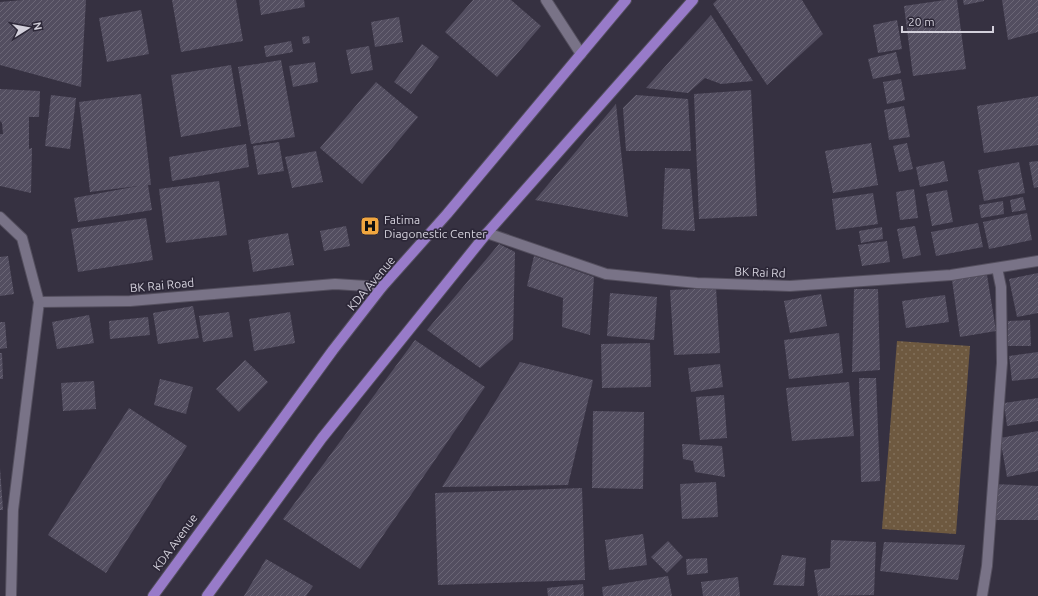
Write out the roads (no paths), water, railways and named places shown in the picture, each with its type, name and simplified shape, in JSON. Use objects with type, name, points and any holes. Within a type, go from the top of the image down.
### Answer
[{"type":"main road","name":"KDA Avenue","points":[[152,596],[328,357],[382,287],[447,214],[626,0]]},
{"type":"main road","points":[[207,596],[322,438],[487,233],[693,0]]},
{"type":"street","points":[[546,0],[581,54]]},
{"type":"street","points":[[0,217],[22,238],[39,302],[13,510],[10,596]]},
{"type":"street","name":"BK Rai Rd","points":[[487,233],[606,274],[697,283],[790,286],[951,275],[1038,261]]},
{"type":"street","points":[[982,596],[987,566],[1002,363],[1001,287],[997,268]]},
{"type":"street","name":"BK Rai Road","points":[[39,302],[130,301],[335,284],[382,287]]},
{"type":"place","name":"Fatima Diagonestic Center","points":[[370,226]]}]
